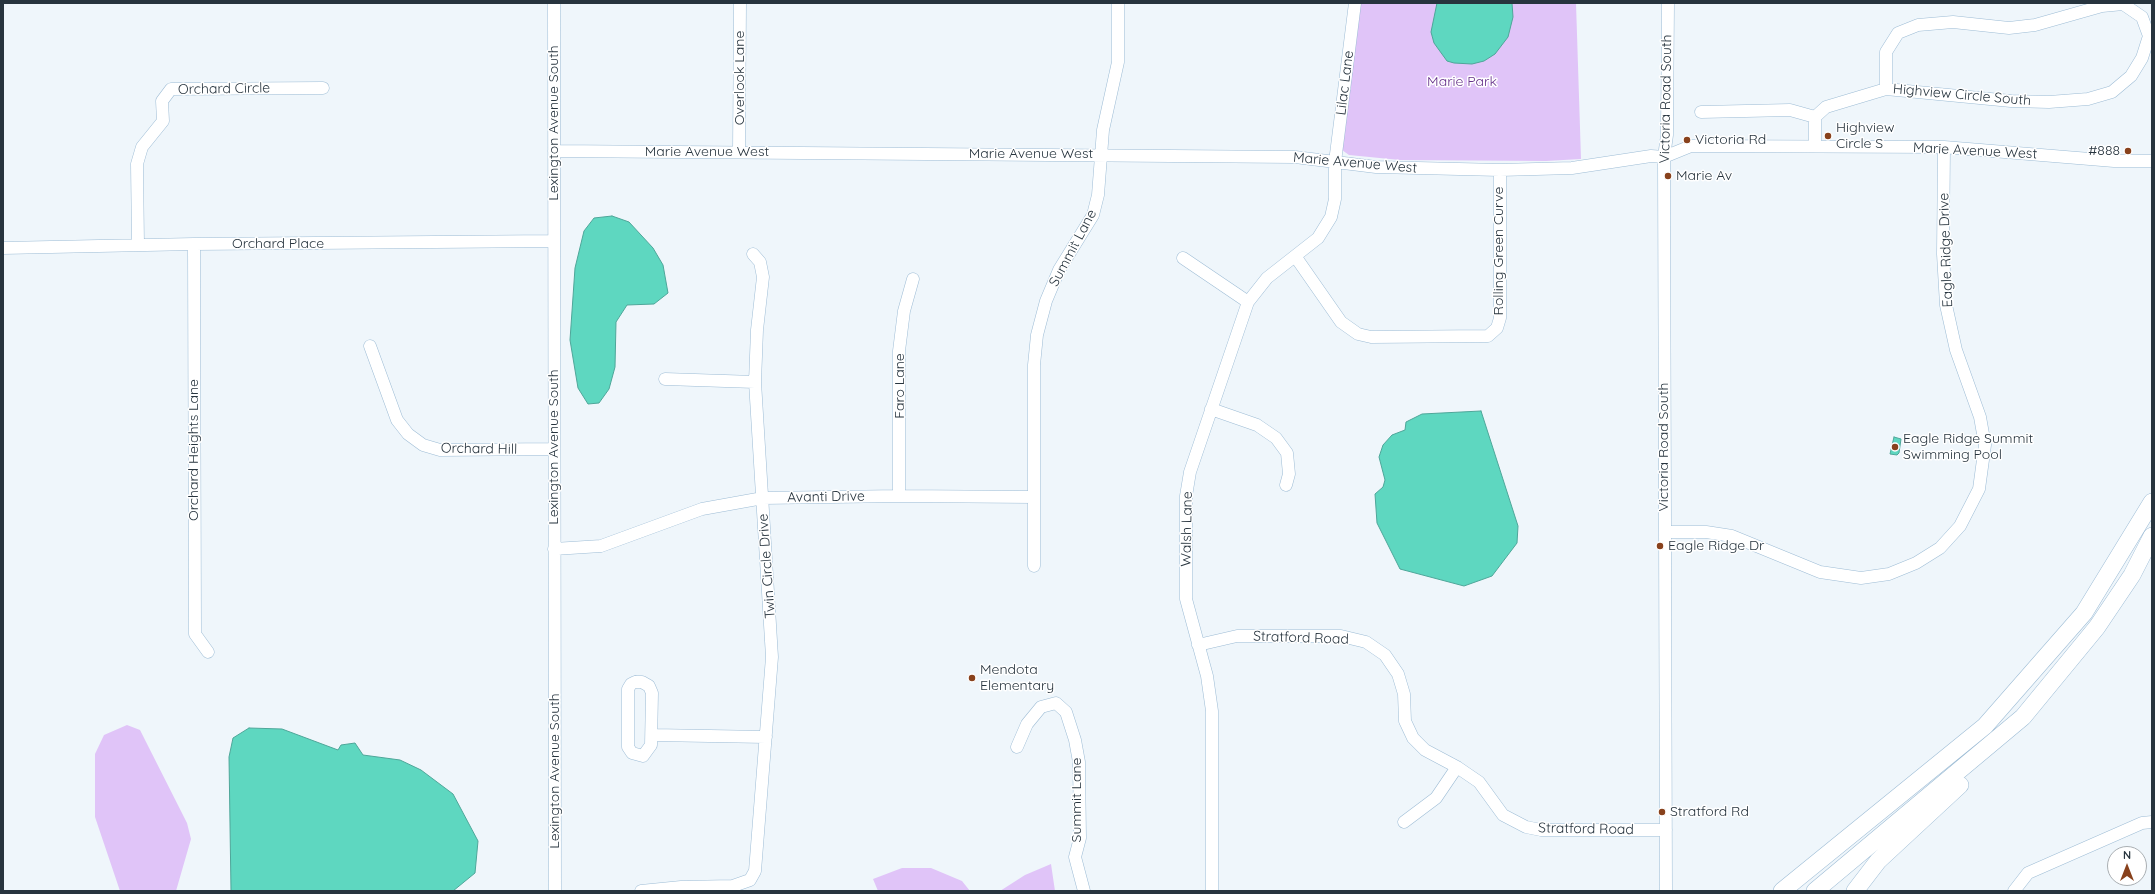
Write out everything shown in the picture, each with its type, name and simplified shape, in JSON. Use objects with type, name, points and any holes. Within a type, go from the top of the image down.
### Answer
[{"type":"highway","points":[[1782,891],[1985,726],[2084,613],[2152,502]]},
{"type":"highway","points":[[1855,891],[1878,861],[1989,757],[2023,717],[2097,627],[2132,575],[2152,536]]},
{"type":"highway","points":[[1815,891],[2023,717]]},
{"type":"street","name":"Lexington Avenue South","points":[[554,3],[555,891]]},
{"type":"street","name":"Overlook Lane","points":[[739,152],[740,3]]},
{"type":"street","name":"Summit Lane","points":[[1034,566],[1034,365],[1037,335],[1046,301],[1059,270],[1094,215],[1098,195],[1100,154],[1105,122],[1118,62],[1118,3]]},
{"type":"street","name":"Lilac Lane","points":[[1335,162],[1355,3]]},
{"type":"street","name":"Victoria Road South","points":[[1666,891],[1664,157],[1667,135],[1668,3]]},
{"type":"street","name":"Highview Circle South","points":[[1815,117],[1826,107],[1886,89],[2011,101],[2049,102],[2088,99],[2112,92],[2131,76],[2142,58],[2149,36],[2142,17],[2123,4],[2102,6],[2035,25],[2009,28],[1953,22],[1918,25],[1898,33],[1886,52],[1886,89]]},
{"type":"street","name":"Orchard Circle","points":[[138,245],[137,164],[142,147],[163,121],[162,101],[171,89],[323,88]]},
{"type":"street","points":[[1702,112],[1790,110],[1815,117],[1815,146]]},
{"type":"street","name":"Marie Avenue West","points":[[554,151],[1100,154],[1295,157],[1407,169],[1500,170],[1572,168],[1651,156],[1664,157],[1691,146],[1944,147],[2114,161],[2152,161]]},
{"type":"street","name":"Eagle Ridge Drive","points":[[1665,532],[1706,532],[1732,536],[1820,572],[1861,578],[1890,574],[1916,564],[1940,548],[1960,526],[1979,489],[1985,445],[1980,417],[1956,350],[1946,305],[1943,254],[1944,147]]},
{"type":"street","name":"Walsh Lane","points":[[1212,891],[1212,711],[1207,676],[1186,599],[1186,496],[1190,472],[1248,302],[1267,278],[1318,238],[1331,217],[1335,199],[1335,162]]},
{"type":"street","name":"Rolling Green Curve","points":[[1295,256],[1341,322],[1358,334],[1371,337],[1488,336],[1497,328],[1500,318],[1500,170]]},
{"type":"street","name":"Orchard Place","points":[[3,248],[194,244],[554,242]]},
{"type":"street","name":"Orchard Heights Lane","points":[[194,244],[195,634],[208,652]]},
{"type":"street","name":"Twin Circle Drive","points":[[641,891],[681,886],[733,886],[750,880],[755,871],[772,657],[755,382],[757,330],[763,277],[760,262],[753,254]]},
{"type":"street","points":[[1183,258],[1248,302]]},
{"type":"street","name":"Faro Lane","points":[[899,496],[900,351],[904,311],[913,279]]},
{"type":"street","name":"Orchard Hill","points":[[370,346],[397,420],[408,434],[423,445],[440,450],[554,449]]},
{"type":"street","points":[[665,379],[755,382]]},
{"type":"street","points":[[1211,409],[1257,425],[1276,438],[1287,453],[1289,474],[1286,484]]},
{"type":"street","name":"Avanti Drive","points":[[554,549],[601,546],[702,509],[763,498],[899,496],[1034,497]]},
{"type":"street","name":"Stratford Road","points":[[1198,645],[1237,636],[1341,636],[1366,642],[1385,656],[1398,674],[1404,694],[1405,721],[1413,738],[1425,750],[1457,767],[1479,782],[1503,815],[1526,827],[1541,830],[1666,830]]},
{"type":"street","points":[[635,682],[642,682],[649,686],[652,693],[653,735],[651,745],[643,756],[632,752],[628,747],[628,689],[631,684],[635,682]]},
{"type":"street","name":"Summit Lane","points":[[1017,747],[1026,724],[1041,707],[1056,703],[1066,712],[1075,740],[1079,762],[1080,838],[1075,857],[1084,891]]},
{"type":"street","points":[[653,735],[766,737]]},
{"type":"street","points":[[1404,822],[1436,798],[1457,767]]},
{"type":"street","points":[[2014,891],[2028,873],[2142,823],[2152,822]]},
{"type":"green space","name":"Marie Park","points":[[1360,3],[1576,3],[1581,159],[1546,161],[1400,160],[1349,155],[1342,150]]},
{"type":"green space","points":[[127,725],[140,730],[187,823],[191,839],[176,891],[120,891],[95,817],[95,754],[104,735]]},
{"type":"green space","points":[[1051,864],[1055,891],[1000,891],[1025,875]]},
{"type":"green space","points":[[902,868],[931,868],[962,881],[970,891],[878,891],[873,879]]},
{"type":"shaded area","points":[[1437,3],[1512,3],[1513,17],[1508,37],[1495,54],[1484,61],[1472,64],[1447,61],[1434,43],[1431,32]]},
{"type":"shaded area","points":[[612,216],[629,222],[653,248],[663,265],[668,293],[654,304],[627,305],[616,322],[615,367],[609,389],[599,403],[588,404],[578,388],[570,340],[575,268],[584,231],[594,218]]},
{"type":"shaded area","points":[[1481,411],[1518,526],[1517,543],[1492,576],[1464,586],[1400,569],[1377,523],[1375,494],[1383,487],[1385,480],[1379,457],[1383,445],[1392,435],[1405,430],[1406,422],[1422,414]]},
{"type":"shaded area","name":"Eagle Ridge Summit Swimming Pool","points":[[1894,437],[1901,439],[1899,453],[1897,455],[1890,454]]},
{"type":"shaded area","points":[[249,728],[282,729],[338,750],[341,745],[355,743],[363,755],[400,760],[421,770],[453,794],[478,841],[475,873],[453,891],[231,891],[229,757],[233,738]]},
{"type":"place","name":"Highview Circle S","points":[[1828,136]]},
{"type":"place","name":"Victoria Rd","points":[[1687,140]]},
{"type":"place","name":"#888","points":[[2128,151]]},
{"type":"place","name":"Marie Av","points":[[1668,176]]},
{"type":"place","name":"Eagle Ridge Summit Swimming Pool","points":[[1895,447]]},
{"type":"place","name":"Eagle Ridge Dr","points":[[1660,546]]},
{"type":"place","name":"Mendota Elementary","points":[[972,678]]},
{"type":"place","name":"Stratford Rd","points":[[1662,812]]}]
